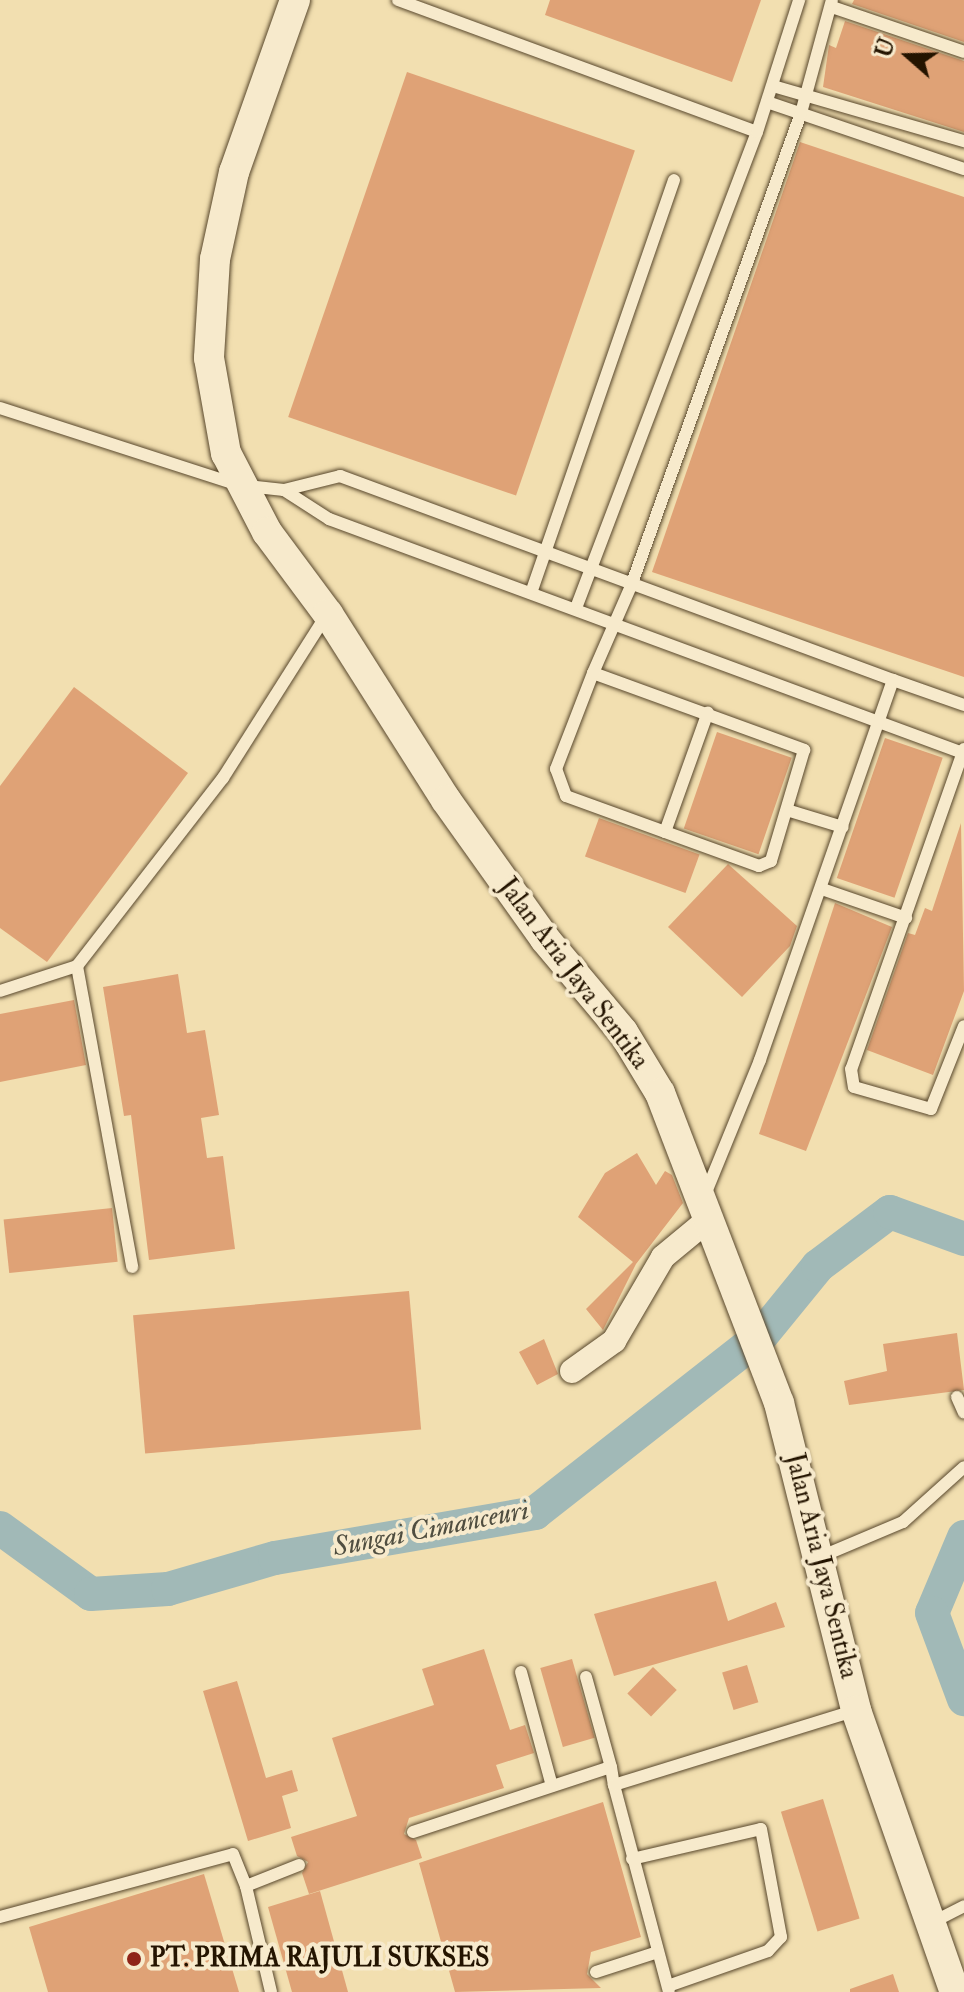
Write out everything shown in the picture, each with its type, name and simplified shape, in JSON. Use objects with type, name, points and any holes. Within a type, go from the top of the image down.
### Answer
[{"type":"street","name":"Jalan Aria Jaya Sentika","points":[[295,0],[234,172],[215,259],[209,358],[238,485],[328,614],[529,919],[623,1032],[660,1093],[779,1403],[856,1710],[955,1992]]},
{"type":"street","points":[[572,1371],[614,1341],[663,1257],[706,1211]]},
{"type":"lane","points":[[398,0],[757,132]]},
{"type":"lane","points":[[576,608],[757,132],[799,0]]},
{"type":"lane","points":[[593,673],[708,712],[804,750],[790,811],[771,861],[759,866],[566,796],[555,781],[593,673],[631,586],[801,113],[832,4],[964,52]]},
{"type":"lane","points":[[773,86],[964,141]]},
{"type":"lane","points":[[767,102],[964,169]]},
{"type":"lane","points":[[531,593],[674,180]]},
{"type":"lane","points":[[0,408],[238,485],[284,490],[340,476],[589,572],[964,705]]},
{"type":"lane","points":[[284,490],[329,519],[963,751],[851,1069],[854,1087],[931,1109],[964,1026]]},
{"type":"lane","points":[[0,991],[77,966],[223,778],[328,614]]},
{"type":"lane","points":[[706,1211],[822,889],[893,680]]},
{"type":"lane","points":[[665,832],[708,712]]},
{"type":"lane","points":[[790,811],[843,827]]},
{"type":"lane","points":[[822,889],[906,918]]},
{"type":"lane","points":[[77,966],[132,1267]]},
{"type":"lane","points":[[957,1397],[964,1413]]},
{"type":"lane","points":[[820,1557],[903,1522],[964,1467]]},
{"type":"lane","points":[[521,1672],[552,1786]]},
{"type":"lane","points":[[586,1677],[632,1859],[669,1989],[768,1951],[781,1937],[761,1829],[632,1859]]},
{"type":"lane","points":[[614,1785],[856,1710]]},
{"type":"lane","points":[[413,1832],[611,1767]]},
{"type":"lane","points":[[0,1917],[233,1854],[246,1886],[271,1992]]},
{"type":"lane","points":[[246,1886],[299,1865]]},
{"type":"lane","points":[[930,1924],[964,1906]]},
{"type":"lane","points":[[596,1972],[658,1952]]},
{"type":"building","points":[[550,0],[761,0],[732,82],[545,15]]},
{"type":"building","points":[[854,0],[964,0],[964,42],[852,4]]},
{"type":"building","points":[[845,21],[964,61],[964,132],[823,87],[829,45],[836,48]]},
{"type":"building","points":[[407,72],[635,150],[516,496],[288,417]]},
{"type":"building","points":[[800,142],[964,197],[964,677],[652,572]]},
{"type":"building","points":[[74,687],[188,773],[47,962],[0,928],[0,786]]},
{"type":"building","points":[[717,732],[792,758],[758,854],[684,828]]},
{"type":"building","points":[[885,738],[943,758],[894,898],[837,878]]},
{"type":"building","points":[[599,818],[700,855],[686,893],[585,857]]},
{"type":"building","points":[[961,823],[964,991],[933,1075],[867,1050],[908,933],[915,935],[925,908],[932,911]]},
{"type":"building","points":[[728,864],[797,926],[790,946],[742,997],[668,927]]},
{"type":"building","points":[[835,903],[892,927],[806,1151],[759,1134]]},
{"type":"building","points":[[178,974],[187,1033],[205,1030],[219,1115],[201,1118],[207,1158],[223,1156],[235,1249],[149,1260],[131,1115],[124,1116],[103,987]]},
{"type":"building","points":[[74,1000],[86,1065],[0,1082],[0,1014]]},
{"type":"building","points":[[637,1153],[656,1185],[665,1171],[672,1175],[683,1203],[636,1264],[603,1330],[586,1309],[633,1262],[578,1217],[605,1173]]},
{"type":"building","points":[[112,1208],[118,1262],[9,1273],[4,1219]]},
{"type":"building","points":[[409,1291],[421,1429],[145,1454],[133,1315]]},
{"type":"building","points":[[957,1333],[964,1390],[849,1405],[844,1381],[887,1371],[883,1344]]},
{"type":"building","points":[[544,1339],[558,1374],[537,1385],[519,1352]]},
{"type":"building","points":[[716,1581],[728,1621],[776,1602],[785,1627],[614,1676],[594,1614]]},
{"type":"building","points":[[484,1649],[510,1730],[525,1725],[534,1753],[496,1765],[504,1788],[409,1818],[404,1834],[416,1840],[422,1858],[309,1894],[302,1873],[308,1862],[297,1856],[291,1837],[357,1816],[332,1738],[434,1705],[422,1669]]},
{"type":"building","points":[[572,1659],[595,1738],[563,1747],[540,1668]]},
{"type":"building","points":[[747,1665],[758,1702],[734,1710],[722,1673]]},
{"type":"building","points":[[653,1667],[677,1690],[651,1717],[627,1694]]},
{"type":"building","points":[[237,1681],[266,1778],[292,1770],[298,1791],[282,1796],[291,1828],[248,1841],[203,1691]]},
{"type":"building","points":[[823,1799],[860,1919],[817,1931],[781,1812]]},
{"type":"building","points":[[603,1802],[641,1937],[591,1952],[587,1974],[601,1988],[455,1992],[419,1863]]},
{"type":"building","name":"PT. PRIMA RAJULI SUKSES","points":[[204,1874],[239,1992],[48,1992],[29,1927]]},
{"type":"building","points":[[320,1891],[348,1992],[292,1992],[268,1907]]},
{"type":"building","points":[[893,1974],[899,1992],[850,1992],[850,1989]]},
{"type":"waterway","name":"Sungai Cimanceuri","points":[[0,1528],[91,1594],[168,1589],[275,1558],[535,1513],[761,1336],[818,1266],[890,1212],[964,1239]]},
{"type":"waterway","name":"Sungai Cimanceuri","points":[[964,1537],[932,1613],[964,1699]]},
{"type":"place","name":"PT. PRIMA RAJULI SUKSES","points":[[134,1959]]}]
